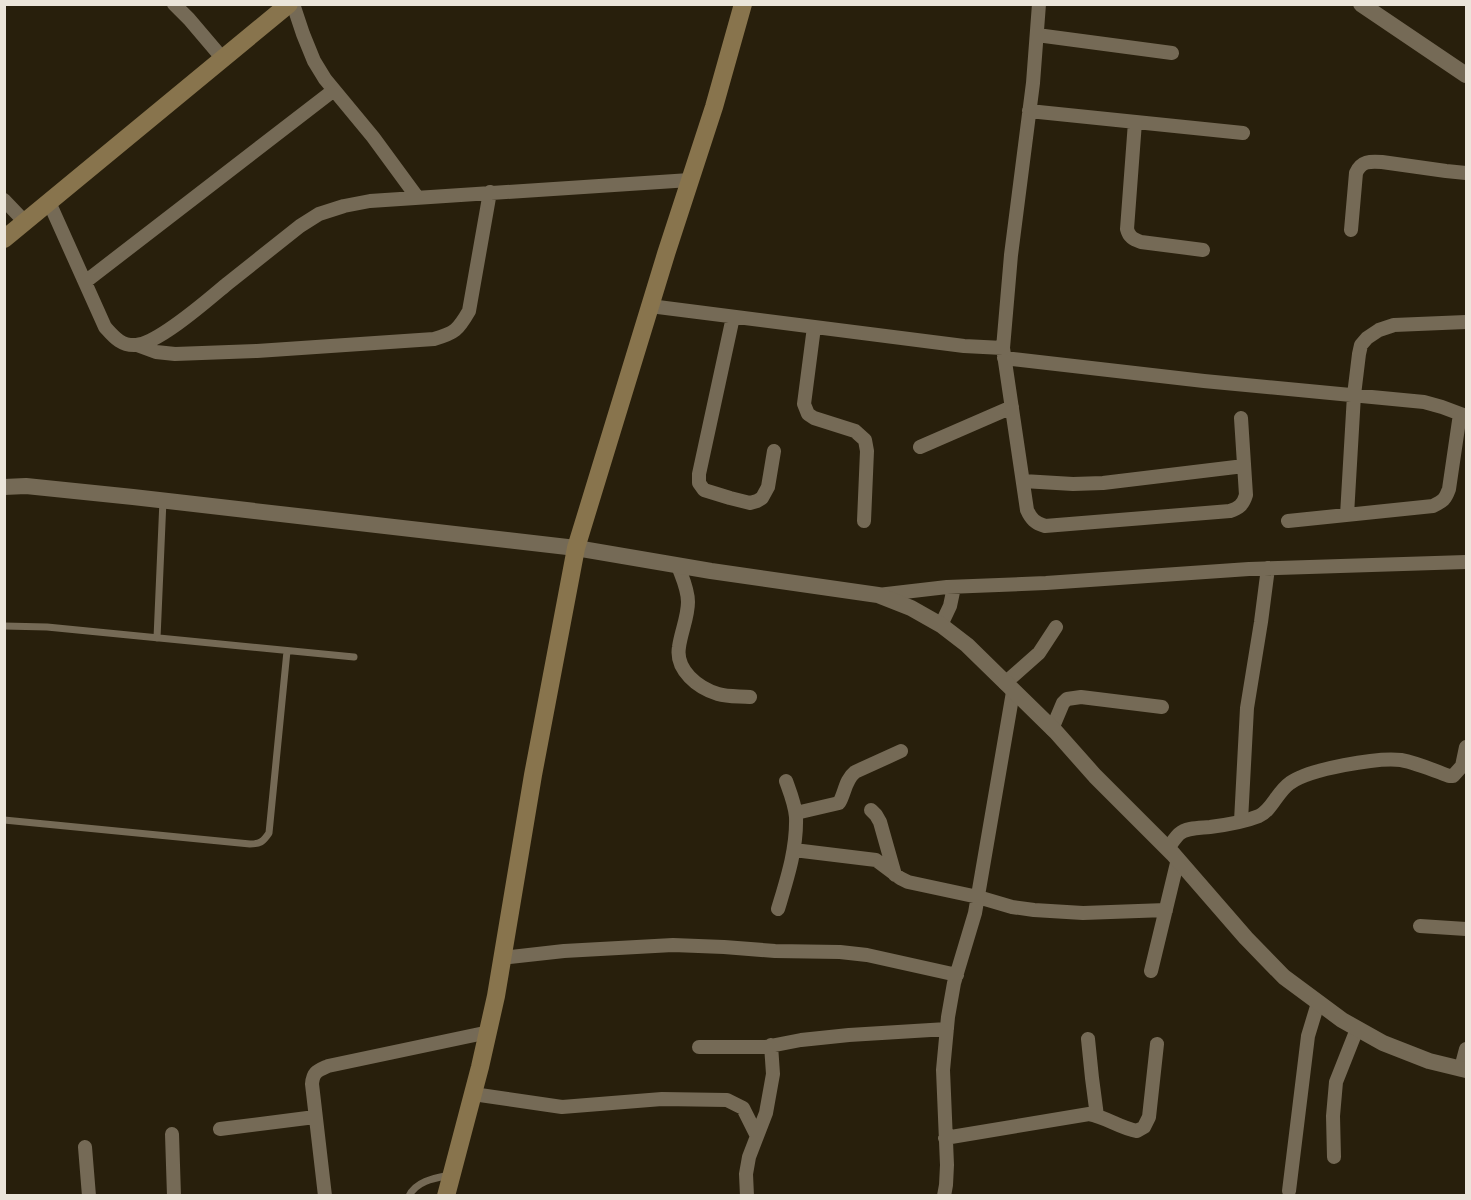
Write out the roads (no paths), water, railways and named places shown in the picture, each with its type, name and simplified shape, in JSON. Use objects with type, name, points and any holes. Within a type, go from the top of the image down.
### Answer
[{"type":"main road","points":[[4,239],[291,4]]},
{"type":"main road","points":[[446,1196],[489,1032],[531,785],[576,548],[714,107],[743,4]]},
{"type":"street","points":[[174,4],[223,59]]},
{"type":"street","points":[[291,4],[314,61],[325,79],[373,137],[417,197]]},
{"type":"street","points":[[1039,4],[1029,111],[1011,255],[1003,353],[1027,510],[1031,519],[1045,526],[1230,512],[1243,503],[1246,495],[1241,418]]},
{"type":"street","points":[[1365,6],[1467,75]]},
{"type":"street","points":[[1037,34],[1172,53]]},
{"type":"street","points":[[85,282],[334,90]]},
{"type":"street","points":[[1029,111],[1243,133]]},
{"type":"street","points":[[1135,122],[1127,229],[1129,235],[1141,242],[1203,250]]},
{"type":"street","points":[[1351,230],[1356,173],[1364,163],[1382,162],[1467,173]]},
{"type":"street","points":[[137,345],[151,340],[177,324],[300,226],[319,214],[344,206],[417,197],[690,180]]},
{"type":"street","points":[[49,202],[105,327],[115,339],[123,344],[175,354],[434,339],[450,334],[460,325],[468,311],[490,192]]},
{"type":"street","points":[[4,200],[25,222]]},
{"type":"street","points":[[650,306],[964,346],[1204,381],[1424,402],[1463,415],[1449,489],[1446,498],[1433,506],[1288,521]]},
{"type":"street","points":[[733,317],[699,474],[699,483],[704,490],[750,503],[757,501],[762,498],[768,487],[774,451]]},
{"type":"street","points":[[1347,515],[1354,395],[1361,345],[1379,330],[1394,326],[1414,323],[1467,322]]},
{"type":"street","points":[[814,327],[804,397],[805,410],[814,418],[855,430],[865,440],[867,451],[864,521]]},
{"type":"street","points":[[920,447],[1012,407]]},
{"type":"street","points":[[1023,481],[1103,483],[1244,466]]},
{"type":"street","points":[[4,486],[26,486],[576,548],[678,566],[878,595],[911,608],[941,625],[967,645],[1173,854],[1246,938],[1284,977],[1342,1020],[1383,1043],[1429,1061],[1464,1069],[1467,1049]]},
{"type":"street","points":[[878,595],[954,587],[1268,568],[1467,562]]},
{"type":"street","points":[[678,566],[688,601],[678,648],[681,665],[690,677],[707,690],[729,696],[750,697]]},
{"type":"street","points":[[1241,821],[1247,708],[1268,568]]},
{"type":"street","points":[[941,625],[950,606],[954,587]]},
{"type":"street","points":[[944,1195],[946,1185],[944,1070],[947,1029],[957,975],[978,897],[1009,688],[1039,653],[1056,627]]},
{"type":"street","points":[[1052,729],[1063,703],[1066,699],[1073,697],[1162,707]]},
{"type":"street","points":[[1151,971],[1166,910],[1173,854],[1178,834],[1192,828],[1241,821],[1261,815],[1269,808],[1278,793],[1301,777],[1365,761],[1400,760],[1453,776],[1462,766],[1467,747]]},
{"type":"street","points":[[796,813],[839,803],[849,777],[901,751]]},
{"type":"street","points":[[778,909],[794,850],[796,813],[786,781]]},
{"type":"street","points":[[871,810],[880,822],[895,875]]},
{"type":"street","points":[[794,850],[876,860],[908,882],[1012,907],[1083,913],[1166,910]]},
{"type":"street","points":[[1420,926],[1467,929]]},
{"type":"street","points":[[502,958],[564,951],[673,945],[724,946],[867,955],[957,975]]},
{"type":"street","points":[[1290,1191],[1308,1036],[1318,1003]]},
{"type":"street","points":[[699,1047],[771,1046],[849,1035],[947,1029]]},
{"type":"street","points":[[1334,1157],[1333,1116],[1336,1082],[1357,1029]]},
{"type":"street","points":[[325,1196],[312,1084],[313,1077],[318,1071],[328,1066],[489,1032]]},
{"type":"street","points":[[1088,1039],[1097,1116]]},
{"type":"street","points":[[945,1138],[1089,1114],[1137,1131],[1144,1127],[1149,1118],[1157,1044]]},
{"type":"street","points":[[747,1196],[746,1174],[749,1157],[766,1113],[773,1074],[771,1046]]},
{"type":"street","points":[[473,1094],[562,1107],[662,1099],[727,1100],[743,1108],[757,1136]]},
{"type":"street","points":[[220,1129],[315,1117]]},
{"type":"street","points":[[172,1134],[174,1196]]},
{"type":"street","points":[[85,1147],[89,1196]]},
{"type":"lane","points":[[157,638],[163,501]]},
{"type":"lane","points":[[4,626],[47,627],[354,657]]},
{"type":"lane","points":[[4,820],[250,844],[264,841],[269,833],[287,651]]},
{"type":"lane","points":[[409,1196],[415,1187],[432,1179],[452,1174]]}]
